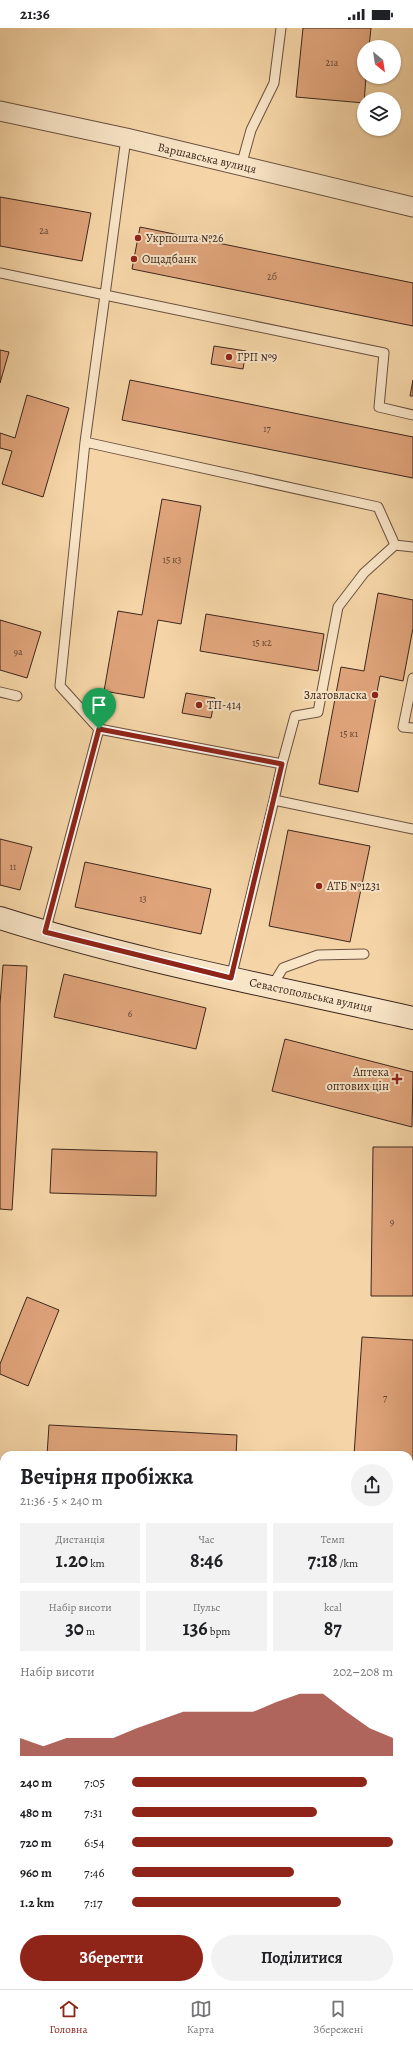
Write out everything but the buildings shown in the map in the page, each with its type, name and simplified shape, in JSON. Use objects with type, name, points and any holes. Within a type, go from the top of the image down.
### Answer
[{"type":"street","name":"Варшавська вулиця","points":[[0,110],[126,138],[413,207]]},
{"type":"street","name":"Севастопольська вулиця","points":[[0,918],[45,932],[231,978],[413,1018]]},
{"type":"lane","points":[[241,166],[251,130],[274,83],[281,28]]},
{"type":"lane","points":[[126,138],[85,442],[60,686],[99,729],[282,764]]},
{"type":"lane","points":[[0,273],[384,353],[379,407],[413,414]]},
{"type":"lane","points":[[85,442],[378,507],[395,545]]},
{"type":"lane","points":[[231,978],[282,764],[296,716],[318,712],[338,607],[364,573],[395,545],[413,547]]},
{"type":"lane","points":[[413,678],[403,727],[413,728]]},
{"type":"lane","points":[[0,692],[17,696]]},
{"type":"lane","points":[[45,932],[99,729]]},
{"type":"lane","points":[[274,800],[413,829]]},
{"type":"lane","points":[[272,986],[283,968],[318,955],[364,954]]},
{"type":"place","name":"Укрпошта №26","points":[[138,238]]},
{"type":"place","name":"Ощадбанк","points":[[134,259]]},
{"type":"place","name":"ГРП №9","points":[[229,357]]},
{"type":"place","name":"Златовласка","points":[[375,695]]},
{"type":"place","name":"ТП-414","points":[[199,705]]},
{"type":"place","name":"АТБ №1231","points":[[319,886]]},
{"type":"place","name":"Аптека оптових цін","points":[[397,1079]]},
{"type":"route","points":[[99,729],[282,764],[231,978],[45,932],[99,729]]}]
